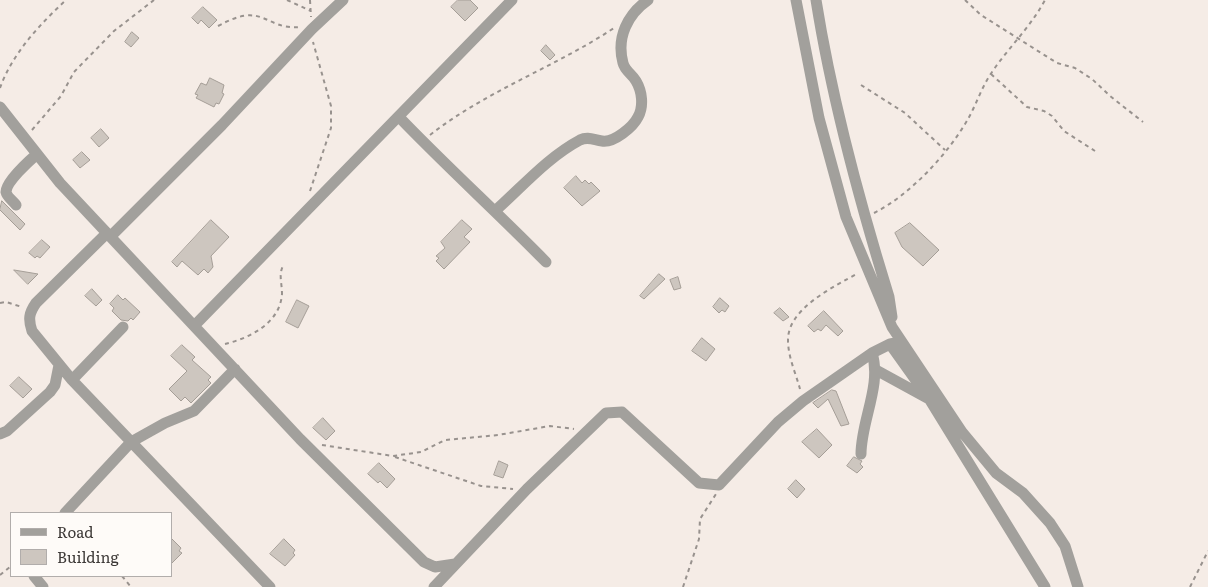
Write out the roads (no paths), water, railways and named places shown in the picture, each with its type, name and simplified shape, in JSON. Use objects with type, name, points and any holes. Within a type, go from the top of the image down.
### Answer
[{"type":"street","points":[[270,587],[72,380],[32,331],[28,321],[30,311],[36,303],[222,125],[312,27],[343,0]]},
{"type":"street","points":[[195,325],[399,117],[469,41],[512,0]]},
{"type":"street","points":[[495,210],[544,166],[581,139],[592,138],[603,142],[614,138],[638,118],[642,107],[641,95],[636,81],[626,71],[622,62],[623,32],[628,19],[637,8],[648,0]]},
{"type":"street","points":[[796,0],[820,118],[846,217],[892,327]]},
{"type":"street","points":[[819,1],[831,80],[864,216],[889,298],[896,343],[936,401],[1045,587]]},
{"type":"street","points":[[0,107],[60,183],[216,346],[300,438],[424,562],[435,567],[455,564]]},
{"type":"street","points":[[399,117],[450,170],[495,210],[546,262]]},
{"type":"street","points":[[16,205],[8,197],[6,190],[11,181],[37,154]]},
{"type":"street","points":[[72,380],[123,327]]},
{"type":"street","points":[[434,587],[527,489],[606,414],[622,412],[699,483],[719,485],[778,422],[804,401],[872,353],[896,343]]},
{"type":"street","points":[[861,454],[863,428],[876,370],[872,353]]},
{"type":"street","points":[[0,434],[7,431],[50,392],[55,385],[59,365]]},
{"type":"street","points":[[66,512],[131,442],[149,430],[194,411],[235,369]]},
{"type":"street","points":[[876,370],[936,401],[996,473],[1023,493],[1050,523],[1065,546],[1078,587]]},
{"type":"street","points":[[35,577],[44,587]]}]
